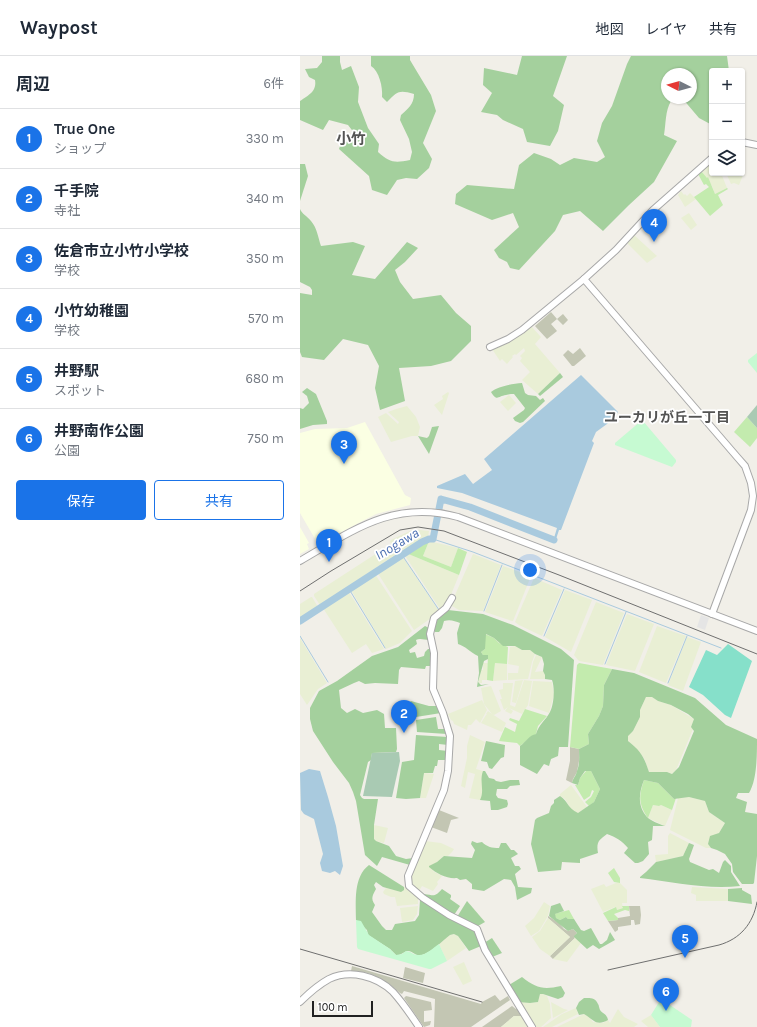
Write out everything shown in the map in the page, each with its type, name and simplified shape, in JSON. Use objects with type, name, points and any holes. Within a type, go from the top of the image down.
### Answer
[{"type":"street","points":[[745,143],[757,145]]},
{"type":"street","points":[[490,347],[508,339],[522,330],[584,279],[616,250],[652,210],[709,161]]},
{"type":"street","points":[[584,279],[738,458],[749,475],[752,490],[751,510],[712,614]]},
{"type":"street","points":[[300,560],[365,524],[378,519],[412,511],[442,513],[465,520],[757,631]]},
{"type":"street","points":[[452,598],[446,608],[434,618],[430,634],[434,653],[433,689],[444,714],[450,736],[448,771],[444,790],[408,876],[408,881],[409,886],[422,898],[449,915],[477,929],[485,950],[532,1027]]},
{"type":"street","points":[[300,1002],[315,988],[333,978],[344,975],[362,976],[380,982],[392,991],[419,1027]]},
{"type":"shaded area","points":[[709,164],[709,176],[722,176],[727,188],[715,194],[712,186],[701,171]]},
{"type":"shaded area","points":[[727,176],[743,176],[739,185],[734,183],[731,184]]},
{"type":"shaded area","points":[[681,191],[687,196],[690,193],[696,199],[685,207],[678,195]]},
{"type":"shaded area","points":[[689,213],[697,225],[691,230],[681,218]]},
{"type":"shaded area","points":[[634,235],[657,256],[647,263],[626,242]]},
{"type":"shaded area","points":[[551,312],[557,319],[551,324],[557,331],[547,339],[535,326]]},
{"type":"shaded area","points":[[563,314],[568,320],[563,325],[557,319]]},
{"type":"shaded area","points":[[531,326],[541,337],[535,344],[560,373],[538,394],[522,380],[530,372],[520,361],[522,358],[520,356],[525,351],[524,348],[516,355],[515,354],[512,356],[513,357],[507,364],[502,359],[500,361],[492,349],[509,342]]},
{"type":"shaded area","points":[[580,348],[586,356],[572,366],[563,355],[568,350],[573,354]]},
{"type":"shaded area","points":[[448,392],[449,393],[442,415],[434,405],[443,399],[442,396]]},
{"type":"shaded area","points":[[509,395],[516,403],[508,411],[500,402]]},
{"type":"shaded area","points":[[757,405],[757,428],[747,417]]},
{"type":"shaded area","points":[[407,406],[416,417],[420,427],[418,436],[412,436],[391,442],[378,417],[386,413],[398,424],[399,422],[388,412]]},
{"type":"shaded area","points":[[365,422],[405,495],[411,498],[410,505],[376,514],[318,544],[300,513],[300,433],[315,429],[347,428]]},
{"type":"shaded area","points":[[300,527],[309,543],[307,544],[309,549],[300,554]]},
{"type":"shaded area","points":[[410,531],[429,531],[428,537],[398,553],[320,605],[314,594],[391,544],[390,541],[393,539]]},
{"type":"shaded area","points":[[429,541],[458,548],[451,567],[423,556]]},
{"type":"shaded area","points":[[406,553],[459,575],[450,597],[440,609],[404,554]]},
{"type":"shaded area","points":[[473,554],[501,565],[483,611],[459,610],[452,606],[452,602]]},
{"type":"shaded area","points":[[402,556],[439,611],[414,630],[377,572]]},
{"type":"shaded area","points":[[503,566],[531,576],[513,621],[485,612]]},
{"type":"shaded area","points":[[375,574],[412,631],[400,643],[386,649],[351,590]]},
{"type":"shaded area","points":[[534,578],[562,590],[542,636],[515,622]]},
{"type":"shaded area","points":[[565,590],[592,600],[571,652],[545,637]]},
{"type":"shaded area","points":[[348,591],[384,649],[372,653],[366,644],[352,653],[323,608]]},
{"type":"shaded area","points":[[311,597],[318,607],[300,619],[300,604]]},
{"type":"shaded area","points":[[596,602],[624,613],[603,665],[579,661],[574,655]]},
{"type":"shaded area","points":[[627,614],[654,624],[635,671],[606,665]]},
{"type":"shaded area","points":[[701,615],[709,618],[705,630],[697,627]]},
{"type":"shaded area","points":[[657,626],[686,636],[666,683],[639,672]]},
{"type":"shaded area","points":[[687,637],[701,642],[683,691],[668,685]]},
{"type":"shaded area","points":[[300,638],[327,683],[318,689],[307,705],[300,694]]},
{"type":"shaded area","points":[[515,646],[522,650],[530,650],[535,654],[528,679],[508,680],[508,673],[518,673],[519,666],[508,664],[510,647]]},
{"type":"shaded area","points":[[536,655],[542,657],[535,672],[543,671],[545,679],[530,679],[533,662]]},
{"type":"shaded area","points":[[483,663],[488,663],[487,680],[482,680],[482,683],[478,683],[481,670],[483,670]]},
{"type":"shaded area","points":[[495,663],[507,664],[507,680],[493,681]]},
{"type":"shaded area","points":[[523,680],[516,703],[512,702],[515,681]]},
{"type":"shaded area","points":[[524,680],[532,681],[528,705],[522,714],[509,708],[513,711],[511,714],[505,711],[508,707],[504,710],[500,699],[502,699],[499,690],[503,689],[503,683],[513,683],[510,705],[515,707]]},
{"type":"shaded area","points":[[533,681],[552,682],[554,695],[549,713],[529,706]]},
{"type":"shaded area","points":[[491,686],[501,711],[494,715],[484,704],[481,688]]},
{"type":"shaded area","points":[[646,697],[652,697],[658,701],[671,705],[694,719],[691,727],[693,729],[676,770],[672,774],[667,772],[649,772],[644,758],[628,741],[627,736],[633,731],[640,717],[640,710]]},
{"type":"shaded area","points":[[482,700],[487,710],[480,723],[476,719],[471,725],[468,725],[467,730],[454,724],[451,720],[448,714]]},
{"type":"shaded area","points":[[488,711],[506,723],[502,732],[481,723]]},
{"type":"shaded area","points":[[470,735],[485,742],[476,769],[483,771],[483,793],[480,800],[469,798],[475,774],[468,772],[465,788],[461,786]]},
{"type":"shaded area","points":[[570,747],[579,749],[577,772],[572,783],[566,780],[570,761]]},
{"type":"shaded area","points":[[399,752],[400,761],[392,797],[363,796],[372,753]]},
{"type":"shaded area","points":[[424,773],[434,774],[426,798],[420,798]]},
{"type":"shaded area","points":[[571,785],[587,807],[578,813],[571,810],[565,799],[560,796],[560,794]]},
{"type":"shaded area","points":[[689,797],[705,801],[709,812],[725,823],[719,833],[708,844],[711,848],[706,848],[670,830],[678,798]]},
{"type":"shaded area","points":[[653,805],[661,805],[672,810],[665,826],[648,818]]},
{"type":"shaded area","points":[[439,810],[459,818],[451,820],[447,833],[431,827]]},
{"type":"shaded area","points":[[374,825],[388,828],[384,843],[375,841]]},
{"type":"shaded area","points":[[670,833],[689,843],[683,856],[656,862],[655,855],[668,854],[668,836]]},
{"type":"shaded area","points":[[425,841],[441,843],[454,849],[448,856],[444,856],[437,862],[433,871],[442,876],[437,882],[438,884],[433,891],[422,886],[419,891],[412,885],[410,877]]},
{"type":"shaded area","points":[[620,883],[627,890],[627,903],[622,903],[623,908],[617,910],[615,907],[603,912],[591,889],[604,884],[606,887]]},
{"type":"shaded area","points":[[404,887],[418,897],[418,904],[397,906],[395,897],[391,897],[383,892],[386,888],[404,890]]},
{"type":"shaded area","points":[[692,887],[728,889],[728,901],[696,901],[696,895],[691,893]]},
{"type":"shaded area","points":[[544,902],[550,906],[548,916],[539,931],[531,936],[525,926],[534,918]]},
{"type":"shaded area","points":[[418,906],[417,914],[413,920],[402,922],[400,908]]},
{"type":"shaded area","points":[[629,906],[640,906],[640,924],[635,925],[634,920],[631,920],[631,925],[618,927],[618,930],[615,932],[608,921],[618,920],[618,918],[630,916]]},
{"type":"shaded area","points":[[548,916],[559,923],[564,929],[568,931],[573,929],[577,933],[574,937],[575,938],[553,959],[550,956],[570,937],[548,918]]},
{"type":"shaded area","points":[[548,918],[570,937],[550,956],[540,949],[532,937],[540,931]]},
{"type":"shaded area","points":[[455,934],[466,948],[447,961],[439,944],[450,935]]},
{"type":"shaded area","points":[[575,938],[581,943],[567,962],[553,959]]},
{"type":"shaded area","points":[[464,962],[472,981],[463,985],[453,967]]},
{"type":"shaded area","points":[[352,966],[481,1004],[495,995],[500,1001],[508,996],[510,1000],[471,1027],[434,1027],[435,999],[404,991],[402,994],[388,983],[375,976],[368,973],[351,971]]},
{"type":"shaded area","points":[[405,967],[425,973],[423,983],[403,978]]},
{"type":"shaded area","points":[[540,994],[547,996],[550,1004],[551,1018],[541,1027],[536,1027],[520,1002],[538,1002]]},
{"type":"shaded area","points":[[406,996],[431,1002],[432,1010],[424,1011],[424,1022],[431,1021],[430,1025],[424,1027],[404,998]]},
{"type":"shaded area","points":[[551,1002],[564,1009],[568,1010],[553,1018]]},
{"type":"shaded area","points":[[512,1006],[518,1009],[522,1016],[514,1016],[501,1027],[482,1027]]},
{"type":"shaded area","points":[[576,1008],[578,1014],[552,1027],[543,1027],[562,1014]]},
{"type":"shaded area","points":[[618,1009],[624,1017],[638,1024],[634,1027],[557,1027],[584,1014],[593,1022],[603,1023],[608,1020],[610,1023]]},
{"type":"shaded area","points":[[651,1015],[660,1027],[648,1027],[641,1021]]},
{"type":"shaded area","points":[[514,1016],[522,1016],[529,1027],[501,1027]]},
{"type":"green space","points":[[322,56],[340,56],[342,70],[351,66],[359,87],[358,102],[368,128],[379,144],[378,152],[389,160],[400,162],[410,160],[412,152],[409,139],[400,120],[401,115],[412,103],[414,94],[399,92],[387,102],[382,97],[382,89],[378,75],[371,66],[371,56],[410,56],[410,60],[431,95],[436,111],[423,143],[432,159],[429,168],[417,179],[406,178],[397,180],[387,195],[372,190],[369,176],[339,149],[341,143],[355,140],[355,134],[348,125],[329,120],[323,130],[300,120],[300,101],[312,92],[315,87],[315,80],[309,77],[305,69],[317,68],[322,62]]},
{"type":"green space","points":[[522,56],[567,56],[553,96],[564,105],[558,131],[550,146],[527,142],[523,129],[503,120],[497,115],[481,112],[492,93],[483,85],[484,68],[517,75]]},
{"type":"green space","points":[[631,56],[727,56],[729,68],[709,68],[709,123],[699,118],[687,104],[697,104],[697,68],[661,68],[661,104],[670,104],[664,135],[677,141],[654,182],[603,231],[580,211],[563,215],[555,231],[519,270],[510,268],[507,262],[499,258],[494,250],[519,227],[513,213],[492,220],[455,204],[456,194],[467,185],[514,189],[519,165],[534,153],[551,159],[560,165],[574,158],[597,162],[605,157],[597,141],[602,123],[612,106]]},
{"type":"green space","points":[[300,164],[305,164],[308,176],[300,201]]},
{"type":"green space","points":[[701,171],[707,178],[708,177],[715,194],[727,188],[728,189],[718,195],[723,205],[710,216],[694,197],[709,187],[706,184],[704,185],[698,174]]},
{"type":"green space","points":[[300,209],[315,227],[321,246],[353,242],[365,246],[352,275],[375,279],[407,242],[418,248],[395,270],[400,282],[413,299],[441,295],[456,313],[471,326],[471,341],[451,361],[431,366],[399,368],[405,401],[380,410],[375,388],[379,366],[368,345],[343,339],[324,360],[302,357],[300,352],[300,293],[312,295],[312,290],[310,287],[300,282]]},
{"type":"green space","points":[[757,353],[757,373],[748,360]]},
{"type":"green space","points":[[560,373],[563,377],[540,396],[538,394]]},
{"type":"green space","points":[[522,383],[525,393],[536,396],[540,400],[543,398],[545,401],[523,422],[520,423],[515,421],[513,418],[525,408],[514,394],[508,394],[496,398],[491,392],[501,387]]},
{"type":"green space","points":[[307,388],[316,394],[327,424],[313,425],[300,429],[300,408],[303,409],[309,403],[307,396],[302,392]]},
{"type":"green space","points":[[747,417],[757,428],[757,438],[750,447],[734,432]]},
{"type":"green space","points":[[641,421],[643,421],[676,460],[672,467],[615,445],[615,443]]},
{"type":"green space","points":[[439,426],[429,454],[418,436],[427,438],[432,427]]},
{"type":"green space","points":[[429,541],[423,556],[451,567],[458,548],[467,552],[459,575],[406,553],[422,543]]},
{"type":"green space","points":[[448,610],[483,614],[513,625],[561,649],[574,660],[568,747],[559,747],[558,756],[551,759],[549,766],[544,764],[537,774],[520,765],[520,746],[529,737],[536,734],[539,727],[550,712],[552,705],[554,692],[553,683],[552,680],[545,679],[542,657],[530,650],[522,650],[515,646],[503,646],[494,638],[486,634],[485,649],[481,652],[483,655],[488,655],[488,659],[484,661],[478,682],[481,685],[489,684],[477,687],[479,673],[478,656],[458,644],[457,633],[460,623],[452,620],[446,620],[444,621],[439,632],[435,632],[433,629],[436,621],[445,611]]},
{"type":"green space","points":[[425,626],[429,628],[429,640],[416,640],[417,644],[409,650],[410,653],[415,652],[417,658],[424,656],[428,649],[431,649],[432,666],[426,666],[425,669],[401,667],[399,670],[398,684],[365,684],[359,681],[339,690],[341,708],[347,713],[355,709],[363,713],[377,710],[384,714],[385,728],[396,728],[396,752],[372,753],[371,760],[368,762],[360,795],[364,799],[378,799],[374,825],[374,839],[389,846],[396,856],[406,859],[413,858],[410,865],[382,857],[377,866],[365,855],[356,801],[353,792],[349,783],[333,762],[313,731],[310,719],[310,708],[319,691],[337,681],[372,656],[398,647]]},
{"type":"green space","points":[[485,634],[508,647],[507,664],[495,663],[493,681],[487,680],[488,655],[483,655],[481,652],[485,649]]},
{"type":"green space","points":[[728,644],[752,661],[731,718],[725,715],[703,695],[689,687],[706,650],[717,655]]},
{"type":"green space","points":[[579,663],[612,669],[604,685],[603,706],[588,734],[589,744],[579,749],[570,747],[577,665]]},
{"type":"green space","points":[[612,669],[634,673],[695,698],[726,725],[757,739],[756,767],[752,788],[749,793],[738,793],[736,798],[747,802],[745,812],[757,814],[757,856],[753,884],[742,884],[733,872],[732,864],[725,854],[711,848],[708,844],[710,836],[719,833],[725,823],[709,812],[705,801],[689,797],[674,799],[658,783],[644,780],[640,794],[640,804],[644,813],[655,822],[665,826],[653,826],[652,840],[648,842],[649,854],[643,861],[635,863],[624,853],[628,848],[613,836],[607,834],[602,838],[597,846],[598,853],[580,859],[580,863],[562,862],[561,870],[538,872],[531,844],[535,820],[549,813],[554,800],[560,796],[572,809],[578,813],[594,802],[600,789],[591,771],[585,771],[580,778],[578,785],[572,783],[579,766],[579,749],[589,744],[588,734],[603,706],[604,685]],"holes":[[[646,697],[652,697],[658,701],[671,705],[694,719],[691,727],[694,731],[679,767],[672,774],[667,772],[649,772],[642,755],[628,741],[628,736],[633,731],[640,717],[640,710]]]},
{"type":"green space","points":[[411,701],[429,706],[436,706],[441,713],[416,717],[415,712],[412,711],[411,708],[407,708],[406,705]]},
{"type":"green space","points":[[525,709],[547,716],[538,726],[536,734],[520,746],[517,743],[499,741],[505,727],[515,732],[517,724],[509,720],[510,718],[519,721]]},
{"type":"green space","points":[[436,717],[438,729],[446,729],[447,734],[417,732],[416,720]]},
{"type":"green space","points":[[416,735],[448,737],[448,745],[439,744],[439,750],[448,751],[447,760],[438,760],[437,766],[435,766],[433,773],[424,773],[420,798],[396,798],[402,762],[414,760]]},
{"type":"green space","points":[[486,741],[505,745],[504,757],[501,758],[492,769],[489,768],[487,762],[481,761]]},
{"type":"green space","points":[[483,771],[485,771],[489,778],[496,781],[501,782],[519,780],[520,785],[510,786],[507,789],[497,789],[496,795],[498,798],[507,800],[507,807],[498,810],[491,810],[490,801],[480,800],[482,793]]},
{"type":"green space","points":[[586,771],[591,771],[600,789],[594,802],[589,806],[585,802],[591,797],[594,791],[592,790],[590,796],[584,800],[575,785],[578,785],[580,778]]},
{"type":"green space","points":[[644,780],[658,783],[674,799],[676,798],[672,810],[661,805],[653,805],[648,818],[642,808],[640,799]]},
{"type":"green space","points":[[472,841],[477,843],[482,842],[488,846],[496,848],[499,848],[501,843],[506,843],[511,850],[514,850],[518,854],[511,858],[515,866],[519,866],[521,869],[515,874],[518,887],[532,888],[531,893],[517,900],[515,887],[511,880],[504,879],[484,891],[472,889],[472,884],[466,879],[460,880],[457,878],[446,877],[435,872],[429,867],[444,856],[472,858],[475,850],[471,844]]},
{"type":"green space","points":[[689,843],[694,845],[689,859],[690,862],[709,870],[713,869],[719,873],[725,860],[731,866],[731,872],[740,886],[703,886],[640,878],[656,862],[683,856]]},
{"type":"green space","points":[[369,865],[404,887],[404,890],[401,892],[383,887],[376,882],[374,885],[376,889],[372,898],[375,905],[372,912],[386,930],[392,930],[395,924],[415,921],[419,915],[420,900],[422,899],[474,930],[481,946],[469,951],[458,936],[454,934],[450,935],[426,954],[418,955],[411,951],[406,951],[396,955],[390,949],[368,935],[367,930],[356,920],[356,890],[360,876]]},
{"type":"green space","points":[[614,868],[620,878],[620,883],[614,882],[608,873]]},
{"type":"green space","points":[[742,888],[742,890],[751,895],[752,904],[728,901],[728,889]]},
{"type":"green space","points":[[442,889],[451,895],[450,899],[460,906],[454,915],[424,896],[424,894],[435,895]]},
{"type":"green space","points":[[467,901],[485,922],[478,926],[457,917]]},
{"type":"green space","points":[[560,903],[564,911],[555,914],[556,918],[560,920],[566,917],[568,919],[574,919],[581,930],[584,931],[591,928],[600,944],[607,940],[610,932],[615,940],[599,949],[593,945],[587,949],[574,937],[577,933],[573,929],[568,931],[549,916],[551,906]]},
{"type":"green space","points":[[622,906],[629,906],[629,911],[625,910],[614,914],[618,920],[608,921],[603,913],[616,907],[617,910],[623,908]]},
{"type":"green space","points":[[569,910],[574,919],[568,919],[566,917],[560,920],[556,918],[554,914]]},
{"type":"green space","points":[[356,920],[361,921],[369,935],[390,949],[396,955],[402,954],[406,951],[415,955],[421,955],[439,944],[447,961],[429,969],[358,949]]},
{"type":"green space","points":[[492,938],[502,953],[492,957],[484,943]]},
{"type":"green space","points":[[522,977],[531,984],[544,988],[561,986],[565,993],[563,997],[558,999],[540,994],[538,1002],[518,1002],[509,985]]},
{"type":"green space","points":[[584,998],[592,998],[595,1000],[600,1010],[606,1015],[608,1020],[600,1023],[592,1020],[584,1014],[579,1015],[576,1008],[579,1002]]},
{"type":"green space","points":[[661,999],[692,1020],[691,1027],[660,1027],[651,1015]]},
{"type":"water","points":[[581,375],[618,412],[607,424],[596,432],[592,441],[594,443],[561,530],[559,530],[556,539],[554,538],[557,528],[462,493],[437,488],[437,486],[465,474],[473,484],[492,470],[484,459]]},
{"type":"water","points":[[309,769],[320,771],[328,797],[336,826],[343,866],[340,875],[335,871],[330,873],[322,871],[320,863],[323,854],[314,819],[304,814],[301,810],[300,773]]},
{"type":"waterway","name":"Inogawa","points":[[300,621],[422,542],[433,539],[441,499],[470,507],[554,540]]},
{"type":"waterway","points":[[433,539],[473,552],[721,648]]},
{"type":"waterway","points":[[402,555],[439,610]]},
{"type":"waterway","points":[[484,611],[502,565]]},
{"type":"waterway","points":[[349,589],[385,648]]},
{"type":"waterway","points":[[544,636],[564,589]]},
{"type":"waterway","points":[[605,664],[626,612]]},
{"type":"waterway","points":[[300,636],[328,682]]},
{"type":"waterway","points":[[668,683],[687,636]]},
{"type":"tram line","points":[[300,591],[400,530],[418,527],[444,531],[757,654]]},
{"type":"tram line","points":[[608,970],[719,945],[733,939],[749,924],[757,902]]},
{"type":"tram line","points":[[300,949],[482,1002]]},
{"type":"place","name":"小竹幼稚園","points":[[654,242]]},
{"type":"place","name":"佐倉市立小竹小学校","points":[[344,464]]},
{"type":"place","name":"True One","points":[[329,562]]},
{"type":"place","name":"千手院","points":[[404,733]]},
{"type":"place","name":"井野駅","points":[[685,958]]},
{"type":"place","name":"井野南作公園","points":[[666,1011]]},
{"type":"district","name":"小竹","points":[[351,139]]},
{"type":"district","name":"ユーカリが丘一丁目","points":[[667,417]]}]
